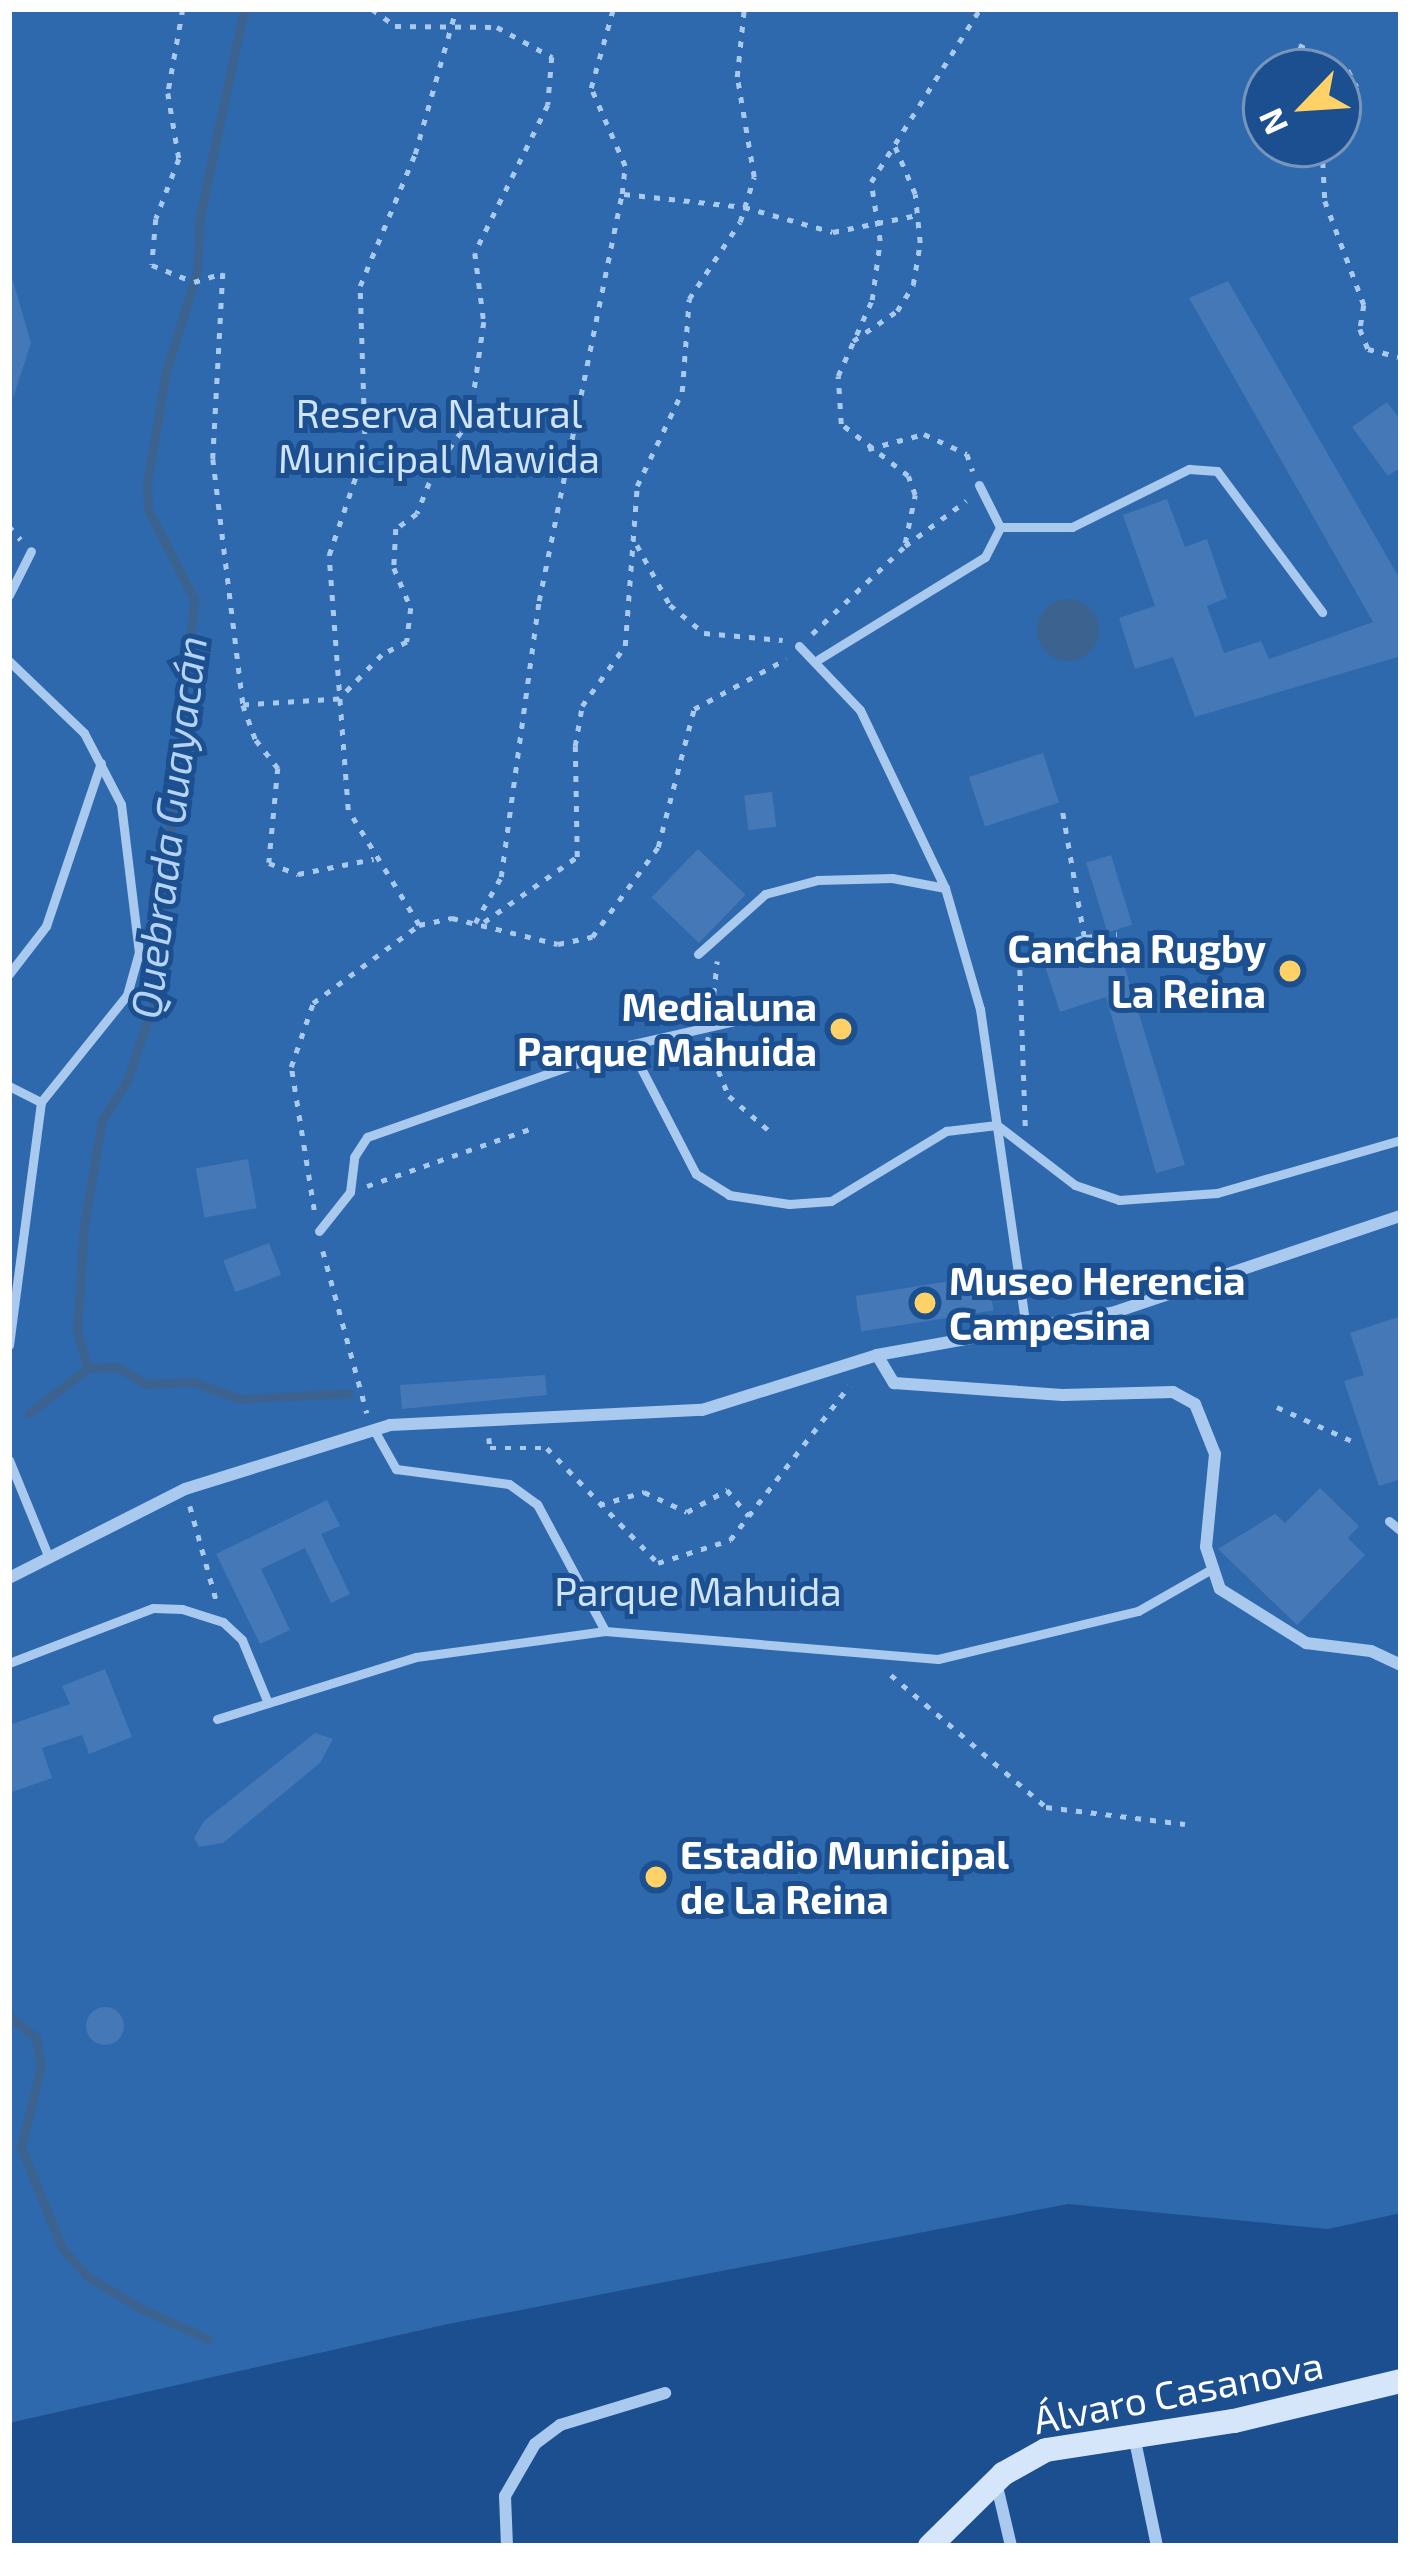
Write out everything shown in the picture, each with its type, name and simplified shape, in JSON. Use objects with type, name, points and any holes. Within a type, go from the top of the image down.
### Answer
[{"type":"street","points":[[9,1578],[185,1489],[374,1430],[702,1410],[877,1355],[1115,1312],[1401,1216]]},
{"type":"street","points":[[877,1355],[894,1383],[1064,1395],[1173,1392],[1195,1405],[1215,1454],[1210,1570],[1220,1589],[1306,1643],[1371,1651],[1401,1664]]},
{"type":"street","name":"Álvaro Casanova","points":[[930,2546],[996,2481],[1046,2450],[1275,2413],[1401,2381]]},
{"type":"street","points":[[507,2546],[505,2496],[535,2444],[560,2425],[665,2393]]},
{"type":"street","points":[[1133,2435],[1156,2546]]},
{"type":"street","points":[[996,2481],[1011,2546]]},
{"type":"lane","points":[[1000,527],[1072,527],[1189,470],[1216,471],[1322,613]]},
{"type":"lane","points":[[979,485],[1000,527]]},
{"type":"lane","points":[[819,659],[986,557],[1000,527]]},
{"type":"lane","points":[[9,595],[31,551]]},
{"type":"lane","points":[[799,646],[819,659],[872,731],[944,888],[980,1009],[1026,1328]]},
{"type":"lane","points":[[9,664],[62,708],[101,763],[121,804],[138,975],[41,1102],[9,1345]]},
{"type":"lane","points":[[9,974],[46,926],[101,763]]},
{"type":"lane","points":[[698,954],[765,894],[818,880],[892,878],[944,888]]},
{"type":"lane","points":[[319,1232],[350,1192],[354,1157],[367,1137],[629,1045],[735,1021]]},
{"type":"lane","points":[[629,1045],[696,1174],[729,1195],[789,1204],[831,1201],[946,1131],[997,1125],[1075,1185],[1119,1200],[1153,1200],[1291,1176],[1401,1140]]},
{"type":"lane","points":[[9,1086],[41,1102]]},
{"type":"lane","points":[[374,1430],[396,1469],[508,1484],[537,1504],[605,1631]]},
{"type":"lane","points":[[9,1460],[49,1558]]},
{"type":"lane","points":[[1389,1521],[1401,1531]]},
{"type":"lane","points":[[217,1719],[416,1657],[605,1631],[873,1659],[938,1659],[1138,1611],[1210,1570]]},
{"type":"lane","points":[[9,1663],[153,1608],[223,1622],[242,1640],[268,1703]]},
{"type":"path","points":[[183,9],[168,93],[179,159],[156,219],[152,265],[194,282],[224,273],[213,459],[243,705],[256,740],[278,768],[269,863],[298,874],[374,859]]},
{"type":"path","points":[[243,705],[339,699],[382,655],[407,642],[411,608],[394,568],[396,529],[417,514],[435,469],[470,420],[484,322],[476,253],[548,105],[552,57],[497,27],[394,26],[372,9]]},
{"type":"path","points":[[419,925],[407,896],[374,859],[347,810],[329,555],[365,449],[360,286],[415,154],[456,9]]},
{"type":"path","points":[[478,923],[501,877],[538,601],[622,194],[625,166],[591,88],[613,9]]},
{"type":"path","points":[[478,923],[577,857],[582,706],[625,646],[637,486],[682,392],[689,298],[744,207],[754,177],[737,76],[744,9]]},
{"type":"path","points":[[905,545],[915,495],[894,459],[868,448],[841,424],[838,376],[872,300],[876,227],[871,182],[892,140],[980,9]]},
{"type":"path","points":[[853,341],[897,311],[913,286],[917,215],[892,140]]},
{"type":"path","points":[[1323,168],[1325,201],[1346,243],[1343,262],[1364,305],[1368,349],[1401,357]]},
{"type":"path","points":[[622,194],[744,207],[833,232],[876,227],[917,215]]},
{"type":"path","points":[[452,918],[558,944],[592,937],[658,847],[694,709],[799,646],[905,545],[979,485],[967,454],[924,434],[868,448]]},
{"type":"path","points":[[636,544],[670,604],[704,633],[771,635],[799,646]]},
{"type":"path","points":[[1062,809],[1084,937]]},
{"type":"path","points":[[724,928],[707,1044],[729,1096],[773,1134]]},
{"type":"path","points":[[1026,1147],[1018,958],[1084,937],[1117,934]]},
{"type":"path","points":[[642,1072],[728,1038]]},
{"type":"path","points":[[350,1192],[530,1129]]},
{"type":"path","points":[[488,1421],[490,1448],[547,1448],[658,1563],[730,1540],[812,1427],[877,1355]]},
{"type":"path","points":[[1277,1407],[1354,1442]]},
{"type":"path","points":[[185,1489],[223,1622]]},
{"type":"path","points":[[598,1505],[644,1492],[687,1511],[727,1490],[750,1516]]},
{"type":"path","points":[[873,1659],[1046,1808],[1185,1823]]},
{"type":"green space","name":"Parque Mahuida","points":[[9,9],[1401,9],[1401,2213],[1328,2229],[1068,2204],[448,2324],[9,2423]]},
{"type":"shaded area","points":[[1068,599],[1090,608],[1099,630],[1090,652],[1068,661],[1046,652],[1037,630],[1046,608]]},
{"type":"building","points":[[13,281],[31,343],[13,398],[9,282]]},
{"type":"building","points":[[1228,281],[1401,581],[1401,656],[1195,717],[1173,657],[1135,669],[1119,618],[1155,606],[1123,515],[1167,499],[1185,547],[1207,539],[1227,598],[1207,606],[1224,653],[1261,641],[1269,659],[1373,622],[1189,298]]},
{"type":"building","points":[[1387,402],[1401,421],[1401,467],[1388,476],[1352,427]]},
{"type":"building","points":[[1043,753],[1059,802],[985,827],[969,777]]},
{"type":"building","points":[[772,792],[776,827],[748,830],[744,795]]},
{"type":"building","points":[[698,849],[745,895],[699,943],[651,897]]},
{"type":"building","points":[[1111,855],[1132,925],[1107,932],[1086,863]]},
{"type":"building","points":[[1117,942],[1185,1165],[1156,1173],[1106,997],[1060,1012],[1045,966]]},
{"type":"building","points":[[248,1159],[257,1208],[204,1217],[196,1168]]},
{"type":"building","points":[[269,1243],[281,1275],[235,1292],[223,1261]]},
{"type":"building","name":"Museo Herencia Campesina","points":[[988,1275],[994,1311],[861,1332],[856,1296]]},
{"type":"building","points":[[1401,1316],[1401,1479],[1379,1486],[1344,1381],[1364,1375],[1350,1333]]},
{"type":"building","points":[[545,1375],[547,1395],[402,1409],[400,1385]]},
{"type":"building","points":[[1320,1488],[1359,1526],[1348,1538],[1365,1555],[1297,1625],[1218,1549],[1275,1514],[1285,1523]]},
{"type":"building","points":[[327,1500],[340,1526],[321,1534],[350,1594],[331,1603],[305,1548],[261,1569],[290,1630],[260,1644],[216,1554]]},
{"type":"building","points":[[105,1669],[132,1737],[89,1754],[82,1735],[42,1748],[52,1778],[9,1793],[9,1725],[70,1704],[62,1686]]},
{"type":"building","points":[[315,1733],[333,1739],[320,1763],[223,1843],[199,1847],[194,1838],[204,1821]]},
{"type":"building","points":[[105,2007],[118,2013],[124,2026],[118,2039],[105,2045],[92,2039],[86,2026],[92,2013]]},
{"type":"waterway","name":"Quebrada Guayacán","points":[[88,1368],[77,1331],[84,1225],[102,1120],[127,1081],[152,1007],[194,599],[148,509],[147,484],[166,372],[197,272],[200,216],[244,9]]},
{"type":"waterway","points":[[29,1413],[88,1368],[118,1367],[145,1384],[194,1382],[239,1399],[348,1393]]},
{"type":"waterway","points":[[9,2016],[36,2038],[41,2066],[21,2147],[62,2248],[87,2276],[138,2307],[208,2339]]},
{"type":"place","name":"Cancha Rugby La Reina","points":[[1290,971]]},
{"type":"place","name":"Medialuna Parque Mahuida","points":[[841,1029]]},
{"type":"place","name":"Museo Herencia Campesina","points":[[925,1303]]},
{"type":"place","name":"Estadio Municipal de La Reina","points":[[656,1877]]},
{"type":"park label","name":"Reserva Natural Municipal Mawida","points":[[439,436]]}]
